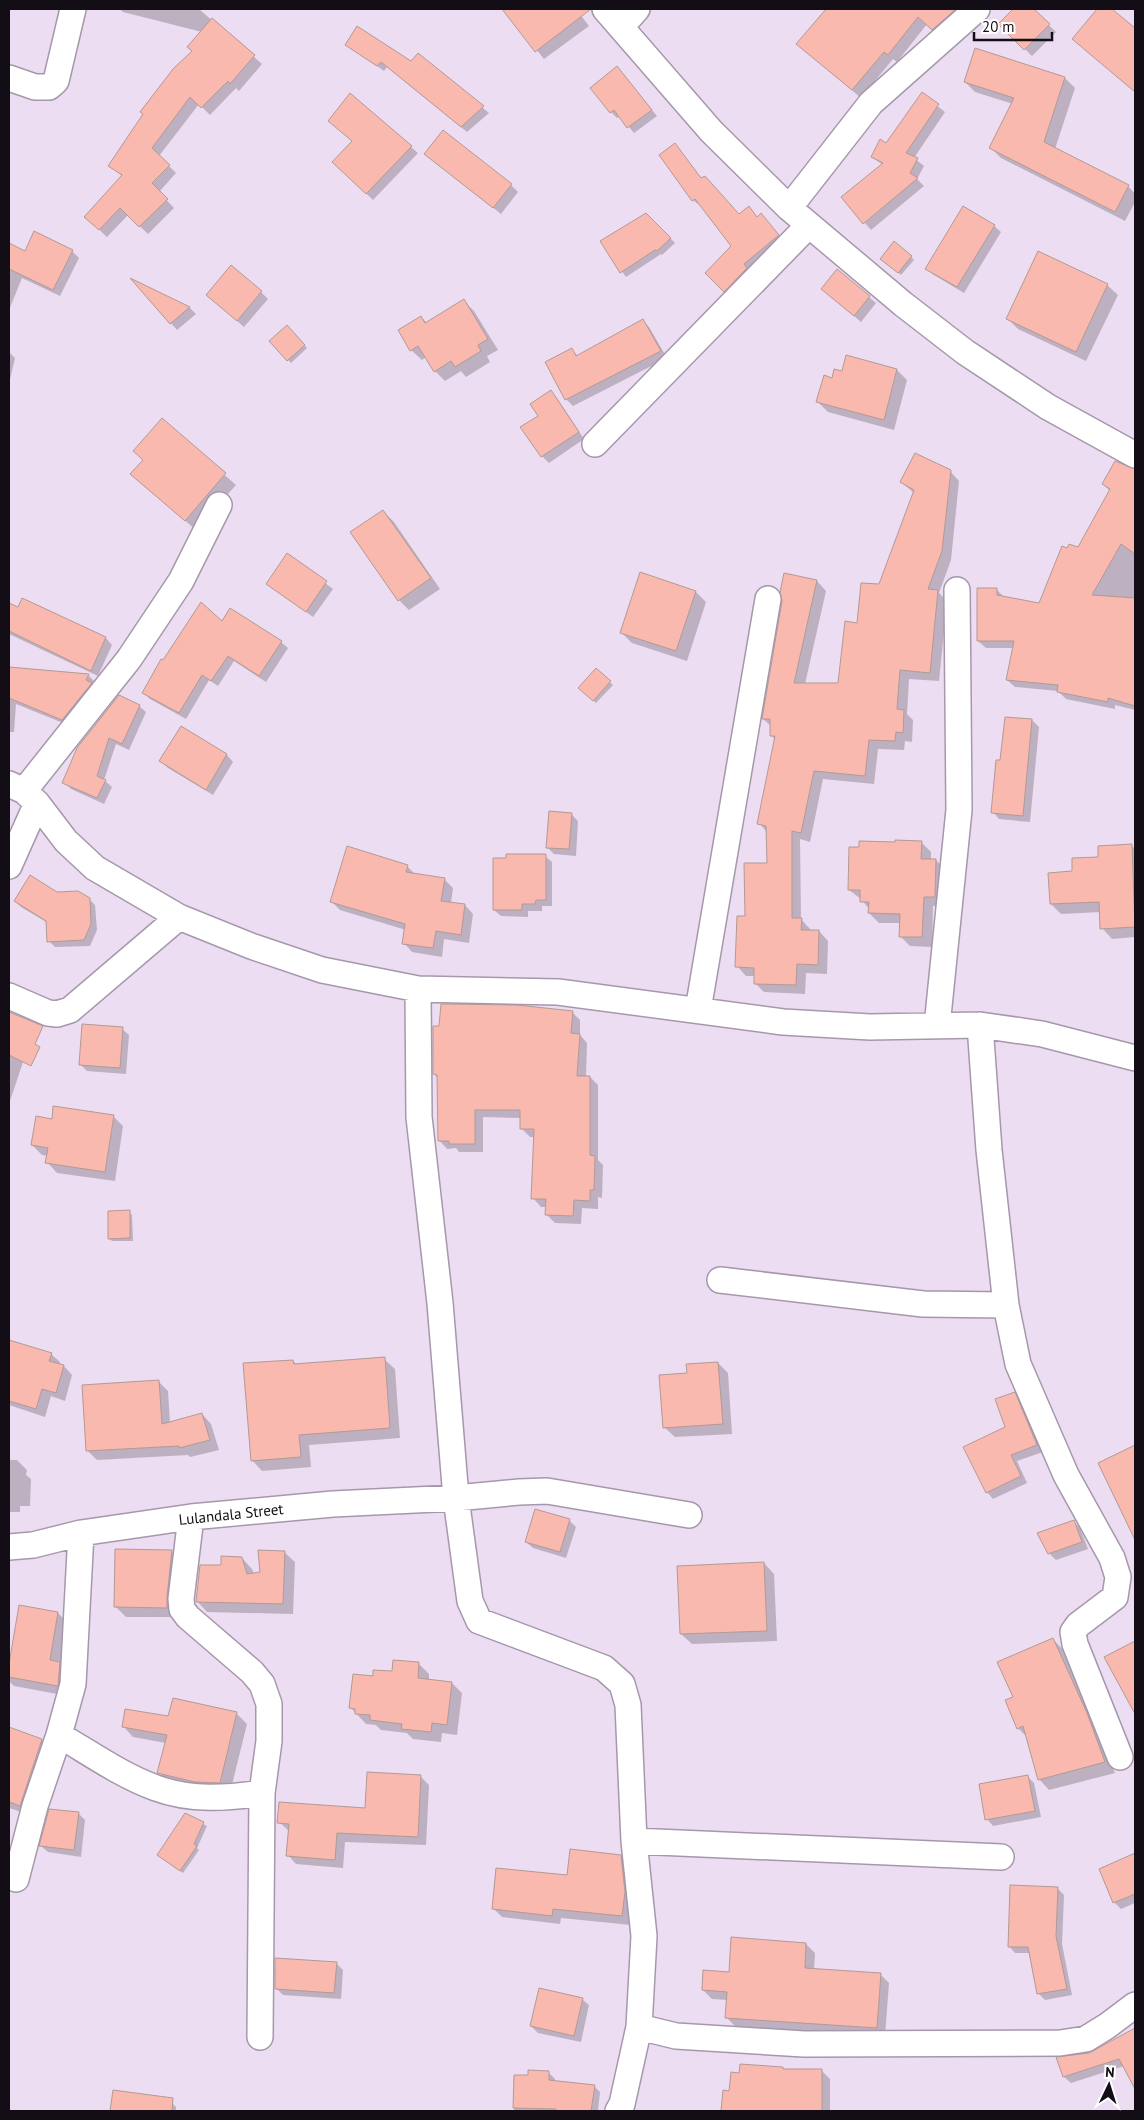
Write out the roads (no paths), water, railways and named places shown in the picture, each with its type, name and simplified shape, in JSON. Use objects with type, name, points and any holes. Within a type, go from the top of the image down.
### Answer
[{"type":"street","points":[[9,78],[35,87],[48,87],[56,80],[74,9]]},
{"type":"street","points":[[789,208],[871,103],[977,9]]},
{"type":"street","points":[[621,15],[711,131],[789,208],[903,304],[965,352],[1048,407],[1135,455]]},
{"type":"street","points":[[594,444],[809,225]]},
{"type":"street","points":[[9,866],[23,792],[129,659],[181,581],[219,505]]},
{"type":"street","points":[[937,1026],[959,810],[958,590]]},
{"type":"street","points":[[698,1010],[768,599]]},
{"type":"street","points":[[23,792],[66,841],[95,868],[179,917],[251,946],[322,970],[418,989],[558,992],[783,1022],[870,1027],[980,1024],[1042,1034],[1135,1058]]},
{"type":"street","points":[[9,996],[48,1013],[57,1014],[70,1010],[179,917]]},
{"type":"street","points":[[418,989],[419,1117],[440,1303],[456,1498],[470,1600],[479,1621],[604,1668],[622,1684],[628,1705],[634,1841],[644,1936],[639,2027],[622,2104],[618,2111]]},
{"type":"street","points":[[980,1024],[989,1150],[1006,1305],[1018,1364],[1066,1475],[1112,1558],[1118,1577],[1115,1597],[1078,1625],[1074,1632],[1075,1644],[1120,1757]]},
{"type":"street","points":[[720,1280],[923,1304],[1006,1305]]},
{"type":"street","name":"Lulandala Street","points":[[9,1547],[33,1545],[81,1533],[191,1517],[333,1504],[456,1498],[519,1492],[547,1492],[689,1515]]},
{"type":"street","points":[[191,1517],[181,1599],[182,1609],[188,1617],[252,1672],[262,1684],[269,1704],[269,1742],[262,1793],[260,2036]]},
{"type":"street","points":[[16,1879],[35,1806],[59,1735],[73,1684],[81,1533]]},
{"type":"street","points":[[59,1735],[157,1789],[196,1797],[228,1798],[262,1793]]},
{"type":"street","points":[[634,1841],[1001,1857]]},
{"type":"street","points":[[639,2027],[676,2036],[804,2044],[1060,2043],[1086,2039],[1135,2005]]}]
